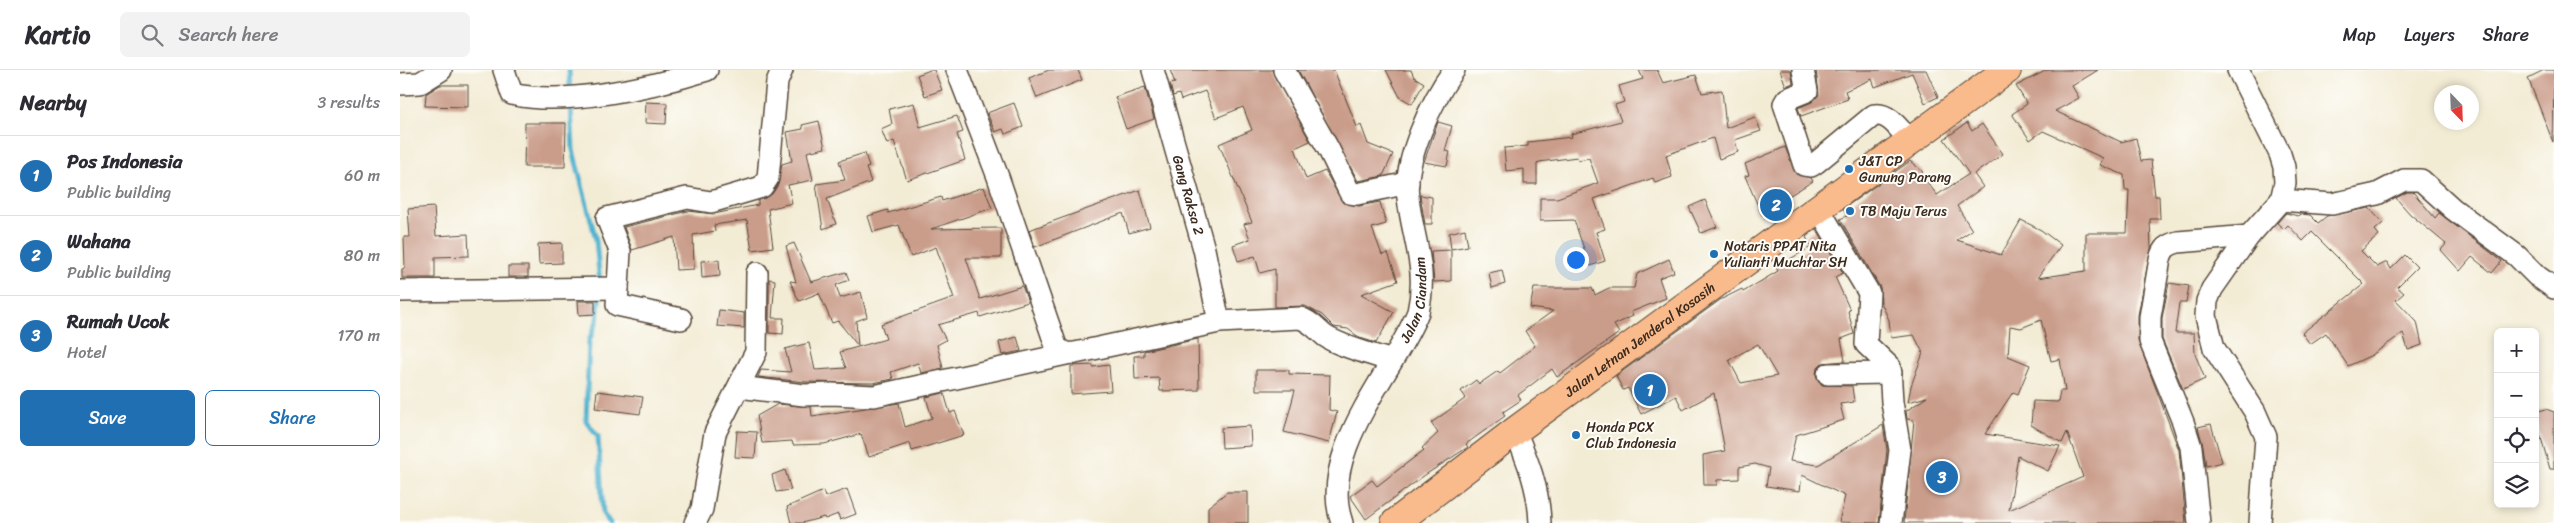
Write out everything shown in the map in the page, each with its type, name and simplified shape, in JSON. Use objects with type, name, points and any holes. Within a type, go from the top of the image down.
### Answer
[{"type":"highway","name":"Jalan Letnan Jenderal Kosasih","points":[[1395,523],[1515,431],[2007,70]]},
{"type":"street","points":[[400,84],[420,83],[441,70]]},
{"type":"street","points":[[504,70],[512,94],[528,98],[552,98],[623,91],[707,70]]},
{"type":"street","points":[[681,319],[618,306],[616,301],[620,251],[607,222],[608,216],[687,198],[712,202],[765,185],[768,178],[778,79],[782,70]]},
{"type":"street","points":[[957,70],[998,176],[1056,346],[1066,354]]},
{"type":"street","name":"Gang Raksa 2","points":[[1153,70],[1204,249],[1219,322]]},
{"type":"street","points":[[1284,70],[1329,150],[1350,192],[1357,194],[1408,183]]},
{"type":"street","name":"Jalan Ciandam","points":[[1342,523],[1336,493],[1340,466],[1358,425],[1391,361],[1414,322],[1421,297],[1421,262],[1408,197],[1408,183],[1414,157],[1432,106],[1454,70]]},
{"type":"street","points":[[1803,70],[1807,91],[1787,99],[1784,104],[1804,165],[1811,166],[1817,162],[1874,115],[1886,116],[1910,141]]},
{"type":"street","points":[[2238,70],[2280,154],[2284,167],[2285,183],[2281,200],[2249,236],[2212,289],[2207,301],[2206,316],[2214,348],[2255,412],[2266,437],[2260,523]]},
{"type":"street","points":[[2281,200],[2332,204],[2377,194],[2404,180],[2421,180],[2453,209],[2517,256],[2537,276],[2554,288]]},
{"type":"street","points":[[1819,209],[1867,288],[1869,298],[1866,344],[1888,363],[1891,373],[1892,402],[1900,450],[1891,523]]},
{"type":"street","points":[[2199,523],[2191,447],[2183,422],[2150,341],[2150,317],[2160,259],[2162,251],[2168,245],[2178,242],[2249,236]]},
{"type":"street","points":[[695,523],[702,509],[715,433],[756,352],[757,273]]},
{"type":"street","points":[[400,291],[618,288]]},
{"type":"street","points":[[739,387],[804,395],[874,396],[1219,322],[1300,318],[1308,320],[1324,336],[1391,361]]},
{"type":"street","points":[[1828,374],[1891,373]]},
{"type":"street","points":[[1515,431],[1532,471],[1539,502],[1540,523]]},
{"type":"building","points":[[934,70],[942,90],[925,96],[917,75]]},
{"type":"building","points":[[1049,70],[1078,70],[1082,80],[1037,98],[1029,78]]},
{"type":"building","points":[[1170,70],[1272,70],[1310,141],[1295,148],[1306,179],[1325,171],[1343,203],[1359,206],[1380,202],[1386,224],[1372,228],[1382,255],[1388,253],[1398,281],[1361,294],[1394,312],[1376,343],[1360,338],[1348,329],[1334,327],[1322,315],[1305,306],[1275,307],[1275,269],[1260,273],[1255,256],[1238,261],[1233,245],[1250,239],[1244,224],[1252,222],[1219,144],[1252,130],[1243,107],[1216,118],[1205,91],[1181,100],[1179,94],[1173,96],[1170,84],[1175,83]]},
{"type":"building","points":[[1298,70],[1334,70],[1357,127],[1361,125],[1368,144],[1393,154],[1383,176],[1358,181]]},
{"type":"building","points":[[1386,70],[1411,70],[1414,77],[1424,83],[1412,104],[1400,97]]},
{"type":"building","points":[[1639,70],[1657,70],[1663,83],[1696,75],[1702,93],[1722,90],[1726,128],[1755,117],[1761,131],[1735,140],[1738,152],[1719,159],[1713,138],[1666,155],[1672,177],[1655,183],[1653,178],[1594,199],[1605,229],[1596,232],[1605,261],[1590,266],[1574,220],[1540,221],[1540,198],[1557,198],[1598,183],[1589,158],[1578,160],[1577,157],[1539,162],[1537,164],[1537,184],[1524,184],[1524,169],[1506,171],[1504,148],[1528,146],[1528,142],[1572,137],[1571,134],[1621,121],[1615,105],[1624,102],[1619,86],[1643,79]]},
{"type":"building","points":[[1780,70],[1791,70],[1793,83],[1786,86]]},
{"type":"building","points":[[1816,70],[1926,70],[1938,97],[1925,103],[1912,73],[1875,87],[1872,79],[1845,91],[1848,99],[1801,116],[1798,108],[1812,102],[1819,95]]},
{"type":"building","points":[[2047,70],[2098,70],[2072,86],[2079,98],[2055,111],[2121,142],[2136,138],[2141,161],[2151,160],[2155,196],[2159,196],[2160,219],[2150,219],[2151,248],[2138,315],[2138,341],[2179,450],[2186,523],[1904,523],[1914,420],[1907,419],[1906,411],[1927,397],[1908,402],[1911,386],[1923,353],[1914,335],[1891,338],[1889,320],[1881,302],[1880,287],[1840,219],[1847,216],[1843,209],[1910,161],[1923,172],[1921,174],[1937,195],[1969,174],[1944,139],[1967,123],[1972,131],[1982,124],[2003,154],[1974,174],[1983,187],[1957,206],[1972,230],[1957,240],[2001,255],[2021,220],[2041,230],[2061,245],[2037,278],[2086,271],[2086,233],[2127,233],[2129,190],[2125,190],[2124,175],[2100,165],[2103,158],[2043,131],[2030,140],[2012,114],[2027,104],[2016,86]],"holes":[[[2041,320],[2051,361],[2060,359],[2065,391],[2060,391],[2058,402],[2033,401],[2031,425],[2062,443],[2067,432],[2083,477],[2009,510],[2018,456],[2048,471],[2060,446],[1985,434],[2013,392],[2018,394],[2030,365],[2008,356],[2010,326],[2021,328]]]},
{"type":"building","points":[[2544,70],[2554,70],[2553,142],[2528,78]]},
{"type":"building","points":[[440,85],[468,85],[468,107],[425,106],[426,94]]},
{"type":"building","points":[[1145,87],[1154,119],[1126,129],[1115,97]]},
{"type":"building","points":[[646,102],[667,103],[666,124],[645,123]]},
{"type":"building","points":[[914,103],[920,127],[957,116],[963,132],[957,134],[965,160],[907,180],[894,141],[887,144],[881,129],[892,124],[889,109]]},
{"type":"building","points":[[1014,103],[1023,127],[1005,134],[1003,129],[995,132],[987,113]]},
{"type":"building","points":[[819,121],[825,148],[807,152],[813,180],[788,185],[792,203],[768,209],[773,247],[752,250],[747,220],[714,225],[715,231],[693,235],[694,269],[676,270],[674,237],[632,250],[624,227],[688,211],[714,214],[758,205],[758,201],[772,194],[778,185],[782,164],[792,161],[787,132],[803,129],[802,125]]},
{"type":"building","points":[[1438,122],[1452,126],[1445,151],[1450,152],[1447,166],[1424,162]]},
{"type":"building","points":[[525,123],[566,123],[565,167],[524,167]]},
{"type":"building","points":[[1785,147],[1796,174],[1811,178],[1813,181],[1779,202],[1781,206],[1762,215],[1745,176],[1749,175],[1745,164]]},
{"type":"building","points":[[865,153],[869,167],[866,168],[871,182],[827,199],[836,224],[823,229],[816,184],[845,180],[839,161]]},
{"type":"building","points":[[984,187],[992,208],[931,229],[1001,228],[1001,258],[966,258],[980,299],[1022,286],[1028,302],[980,317],[979,313],[938,325],[946,340],[937,345],[943,368],[921,373],[918,363],[891,372],[893,379],[873,383],[805,382],[758,377],[761,370],[791,372],[785,349],[809,343],[815,370],[846,368],[840,352],[886,339],[881,324],[954,298],[936,247],[911,257],[899,225],[873,232],[868,216],[888,210],[888,213],[941,197],[942,201]]},
{"type":"building","points":[[1140,190],[1150,227],[1129,233],[1123,213],[1035,247],[1029,230]]},
{"type":"building","points":[[2407,192],[2413,192],[2435,218],[2439,213],[2502,261],[2492,273],[2472,257],[2460,271],[2441,250],[2446,244],[2410,214],[2396,198]]},
{"type":"building","points":[[1420,195],[1432,197],[1432,224],[1425,224]]},
{"type":"building","points":[[1705,200],[1717,227],[1701,233],[1689,207]]},
{"type":"building","points":[[434,207],[436,236],[468,234],[469,256],[435,257],[435,278],[402,278],[402,269],[405,268],[404,237],[410,237],[408,209]]},
{"type":"building","points":[[2369,208],[2383,223],[2375,230],[2379,235],[2361,251],[2377,267],[2387,262],[2391,269],[2405,255],[2417,267],[2397,287],[2404,293],[2396,300],[2417,322],[2422,345],[2408,350],[2403,333],[2372,355],[2348,366],[2326,333],[2310,344],[2302,333],[2364,284],[2312,232],[2303,241],[2288,225],[2284,229],[2277,223],[2286,213],[2298,216],[2300,214],[2310,215],[2318,223],[2327,216]]},
{"type":"building","points":[[1465,229],[1468,246],[1451,249],[1449,233]]},
{"type":"building","points":[[1816,229],[1843,273],[1835,277],[1850,310],[1848,311],[1854,334],[1841,339],[1845,361],[1822,363],[1817,368],[1816,375],[1822,385],[1852,386],[1854,402],[1840,404],[1844,420],[1796,435],[1790,461],[1818,465],[1883,425],[1887,450],[1879,523],[1839,522],[1845,496],[1802,475],[1800,491],[1766,486],[1769,468],[1755,464],[1739,467],[1739,479],[1717,480],[1717,485],[1704,485],[1703,455],[1725,451],[1714,393],[1683,410],[1676,396],[1641,414],[1628,388],[1623,390],[1616,376],[1720,300],[1742,289],[1743,292],[1778,271],[1776,267],[1811,247],[1806,237]],"holes":[[[1758,344],[1777,376],[1741,383],[1729,360]]]},
{"type":"building","points":[[562,243],[562,263],[539,264],[538,244]]},
{"type":"building","points":[[794,243],[811,282],[846,272],[849,280],[836,285],[840,298],[861,292],[867,317],[856,321],[858,346],[838,321],[832,323],[819,293],[799,301],[790,281],[796,282],[786,246]]},
{"type":"building","points":[[1451,250],[1451,281],[1434,282],[1431,251]]},
{"type":"building","points":[[1669,259],[1674,272],[1659,278],[1666,298],[1631,312],[1633,316],[1614,325],[1619,333],[1557,377],[1552,369],[1518,395],[1521,400],[1503,412],[1505,416],[1466,444],[1468,447],[1425,475],[1366,519],[1350,496],[1372,480],[1377,486],[1424,450],[1422,448],[1438,433],[1431,423],[1466,398],[1461,391],[1476,380],[1479,384],[1498,371],[1500,373],[1535,346],[1525,331],[1553,311],[1530,308],[1534,288],[1592,288],[1595,295],[1609,288],[1634,288],[1637,274]]},
{"type":"building","points":[[719,260],[720,276],[702,278],[701,261]]},
{"type":"building","points":[[508,266],[528,266],[528,277],[508,277]]},
{"type":"building","points":[[1502,270],[1505,284],[1492,288],[1489,273]]},
{"type":"building","points":[[769,279],[775,280],[772,318],[784,318],[783,334],[769,333]]},
{"type":"building","points":[[2169,283],[2189,286],[2186,303],[2179,303],[2175,333],[2194,333],[2195,354],[2205,379],[2183,389],[2162,339],[2162,318]]},
{"type":"building","points":[[578,301],[595,301],[595,314],[579,315]]},
{"type":"building","points":[[719,310],[744,313],[744,328],[717,326]]},
{"type":"building","points":[[1017,337],[1021,351],[1002,355],[999,342]]},
{"type":"building","points":[[1198,339],[1199,390],[1160,391],[1159,378],[1135,379],[1134,356],[1144,356],[1144,351]]},
{"type":"building","points":[[1093,365],[1093,367],[1109,365],[1111,391],[1071,394],[1071,366]]},
{"type":"building","points":[[1256,370],[1289,370],[1289,374],[1330,375],[1329,410],[1337,412],[1329,443],[1284,432],[1295,390],[1256,390]]},
{"type":"building","points":[[597,391],[643,397],[640,414],[595,408]]},
{"type":"building","points":[[944,393],[950,413],[955,411],[964,435],[912,451],[910,443],[869,457],[861,434],[824,444],[793,445],[792,441],[762,443],[757,416],[778,404],[811,407],[812,416],[899,403],[905,427],[932,418],[926,397]]},
{"type":"building","points":[[2546,409],[2554,412],[2554,469],[2550,469],[2539,431],[2539,411]]},
{"type":"building","points":[[2211,424],[2222,462],[2206,466],[2198,427]]},
{"type":"building","points":[[1250,426],[1251,446],[1222,448],[1221,428]]},
{"type":"building","points":[[737,431],[757,432],[755,458],[735,457]]},
{"type":"building","points":[[785,470],[791,490],[776,492],[772,475]]},
{"type":"building","points":[[847,489],[856,514],[840,520],[838,514],[825,519],[824,517],[802,523],[791,523],[787,507],[823,491],[825,497]]},
{"type":"building","points":[[1227,492],[1248,492],[1248,523],[1208,523],[1208,507]]},
{"type":"waterway","points":[[569,70],[570,92]]},
{"type":"waterway","points":[[571,103],[573,150],[596,240],[600,284]]},
{"type":"waterway","points":[[600,292],[597,321],[589,341],[586,421],[598,436],[603,514],[610,523]]},
{"type":"place","name":"J&T CP Gunung Parang","points":[[1849,169]]},
{"type":"place","name":"Wahana","points":[[1776,205]]},
{"type":"place","name":"TB Maju Terus","points":[[1850,211]]},
{"type":"place","name":"Notaris PPAT Nita Yulianti Muchtar SH","points":[[1714,254]]},
{"type":"place","name":"Pos Indonesia","points":[[1650,390]]},
{"type":"place","name":"Honda PCX Club Indonesia","points":[[1576,435]]},
{"type":"place","name":"Rumah Ucok","points":[[1942,477]]}]
